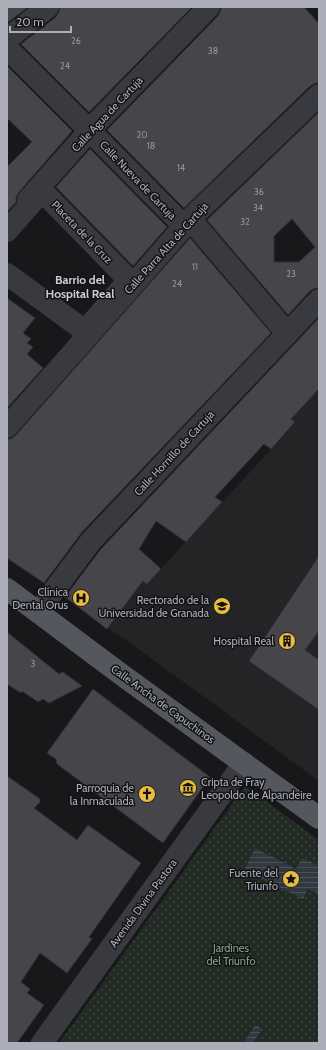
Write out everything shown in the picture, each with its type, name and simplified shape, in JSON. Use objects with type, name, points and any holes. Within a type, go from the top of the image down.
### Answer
[{"type":"main road","name":"Calle Ancha de Capuchinos","points":[[7,589],[122,675],[319,818]]},
{"type":"street","points":[[7,39],[48,7]]},
{"type":"street","name":"Calle Agua de Cartuja","points":[[7,223],[90,130],[209,7]]},
{"type":"street","name":"Calle Nueva de Cartuja","points":[[7,48],[187,223],[288,334]]},
{"type":"street","name":"Calle Parra Alta de Cartuja","points":[[7,427],[187,223],[319,95]]},
{"type":"street","name":"Placeta de la Cruz","points":[[7,231],[42,191],[129,280],[85,331],[7,274]]},
{"type":"street","points":[[7,279],[86,337]]},
{"type":"street","name":"Calle Hornillo de Cartuja","points":[[38,612],[91,541],[319,301]]},
{"type":"street","name":"Avenida Divina Pastora","points":[[42,1043],[244,763]]},
{"type":"shaded area","name":"Rectorado de la Universidad de Granada","points":[[319,390],[319,781],[108,628],[144,581],[148,583],[296,422],[292,418]]},
{"type":"shaded area","name":"Fuente del Triunfo","points":[[255,848],[296,869],[302,858],[319,866],[319,894],[308,889],[303,899],[244,870]]},
{"type":"shaded area","points":[[255,1025],[262,1029],[253,1043],[244,1043]]},
{"type":"green space","name":"Jardines del Triunfo","points":[[245,786],[319,840],[319,1043],[59,1043]]},
{"type":"building","points":[[7,7],[28,7],[7,23]]},
{"type":"building","points":[[60,7],[192,7],[89,112],[21,44],[56,17]]},
{"type":"building","points":[[221,7],[304,7],[319,24],[319,83],[310,86],[184,208],[107,130],[218,16]]},
{"type":"building","points":[[7,66],[72,131],[19,192],[16,197],[16,202],[7,212],[7,167],[32,142],[7,118]]},
{"type":"building","points":[[319,112],[319,288],[315,288],[310,291],[288,315],[207,220]],"holes":[[[292,219],[315,247],[299,262],[274,262],[274,236]]]},
{"type":"building","points":[[90,149],[167,227],[133,266],[56,187]]},
{"type":"building","points":[[190,238],[271,333],[82,532],[44,583],[7,558],[7,439],[11,439],[16,435]]},
{"type":"building","points":[[7,298],[35,318],[23,333],[31,339],[27,343],[33,347],[27,354],[43,368],[7,408]]},
{"type":"building","points":[[319,318],[319,389],[291,419],[295,422],[271,449],[264,444],[215,497],[222,502],[186,542],[156,521],[139,549],[161,569],[147,584],[143,581],[107,629],[65,597],[101,549]]},
{"type":"building","name":"Hospital Real","points":[[319,556],[319,631],[305,650],[319,660],[319,710],[249,661]]},
{"type":"building","points":[[7,632],[59,674],[63,672],[82,686],[49,703],[43,699],[38,702],[22,691],[21,693],[7,684]]},
{"type":"building","name":"Parroquia de la Inmaculada","points":[[93,689],[210,777],[163,843],[57,764],[56,759],[47,753]]},
{"type":"building","points":[[7,776],[40,799],[40,802],[34,808],[77,840],[88,825],[141,863],[89,937],[92,939],[67,973],[40,953],[21,982],[30,989],[27,993],[44,1005],[17,1043],[7,1043]]},
{"type":"place","name":"Clínica Dental Orus","points":[[81,598]]},
{"type":"place","name":"Rectorado de la Universidad de Granada","points":[[222,606]]},
{"type":"place","name":"Hospital Real","points":[[287,641]]},
{"type":"place","name":"Cripta de Fray Leopoldo de Alpandeire","points":[[188,788]]},
{"type":"place","name":"Parroquia de la Inmaculada","points":[[147,794]]},
{"type":"place","name":"Fuente del Triunfo","points":[[291,879]]},
{"type":"district","name":"Barrio del Hospital Real","points":[[80,287]]}]
